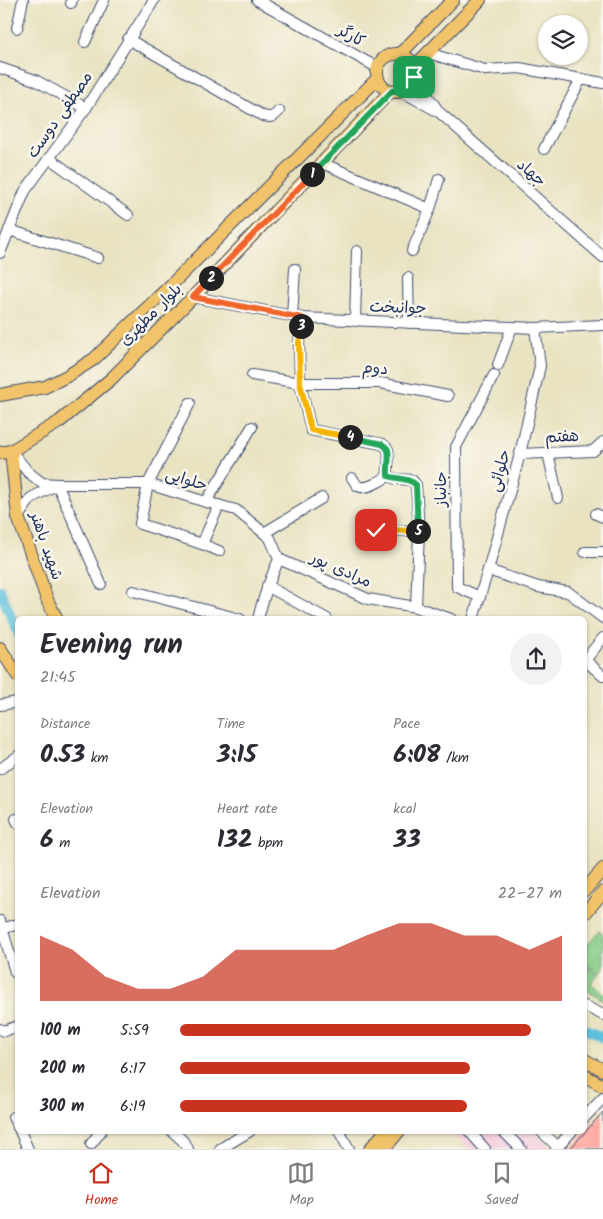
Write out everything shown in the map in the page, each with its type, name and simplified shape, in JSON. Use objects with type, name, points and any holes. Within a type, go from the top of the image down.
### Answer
[{"type":"main road","points":[[400,54],[453,0]]},
{"type":"main road","points":[[414,72],[411,62],[406,57],[395,54],[384,58],[380,63],[378,73],[383,86],[396,91],[407,88],[412,83],[414,72],[428,53],[480,0]]},
{"type":"main road","name":"بلوار مطهری","points":[[0,395],[45,387],[70,375],[94,359],[174,282],[378,73]]},
{"type":"main road","name":"بلوار مطهری","points":[[6,452],[59,422],[111,379],[322,163],[396,91]]},
{"type":"main road","name":"شهید باهنر","points":[[6,452],[18,517],[48,602],[55,616]]},
{"type":"main road","points":[[0,648],[15,671]]},
{"type":"main road","points":[[587,887],[603,869]]},
{"type":"main road","points":[[587,910],[601,897]]},
{"type":"main road","points":[[587,1061],[603,1070]]},
{"type":"main road","points":[[587,1077],[603,1086]]},
{"type":"main road","points":[[370,1149],[383,1134]]},
{"type":"main road","points":[[384,1149],[396,1134]]},
{"type":"street","points":[[16,28],[23,0]]},
{"type":"street","points":[[86,42],[104,0]]},
{"type":"street","name":"مصطفی دوست","points":[[0,252],[25,191],[86,108],[152,0]]},
{"type":"street","name":"کارگر","points":[[258,0],[378,73]]},
{"type":"street","points":[[128,39],[264,116],[270,118],[279,111]]},
{"type":"street","points":[[428,53],[485,70],[519,68],[603,83]]},
{"type":"street","points":[[0,68],[35,80],[86,108]]},
{"type":"street","points":[[414,72],[439,112]]},
{"type":"street","points":[[544,149],[581,80]]},
{"type":"street","points":[[396,91],[439,112]]},
{"type":"street","name":"جهاد","points":[[439,112],[603,257]]},
{"type":"street","points":[[49,158],[128,215]]},
{"type":"street","points":[[322,163],[430,209]]},
{"type":"street","points":[[412,251],[430,209],[439,179]]},
{"type":"street","points":[[9,230],[98,258]]},
{"type":"street","points":[[355,321],[357,251]]},
{"type":"street","points":[[295,269],[300,383],[311,430],[382,444],[389,451],[388,476]]},
{"type":"street","points":[[408,278],[409,324]]},
{"type":"street","name":"جوانبخت","points":[[193,297],[297,317],[355,321],[535,328],[603,325]]},
{"type":"street","points":[[498,365],[512,327]]},
{"type":"street","name":"حلوائی","points":[[474,616],[520,454],[540,366],[535,328]]},
{"type":"street","name":"دوم","points":[[252,375],[300,383],[380,383],[448,396]]},
{"type":"street","name":"جانباز","points":[[480,597],[457,587],[456,447],[494,375]]},
{"type":"street","points":[[190,404],[148,484],[140,524],[219,551]]},
{"type":"street","points":[[206,502],[252,426]]},
{"type":"street","name":"هفتم","points":[[520,454],[594,451],[603,442]]},
{"type":"street","name":"حلوایی","points":[[6,452],[42,483],[148,484],[236,510],[270,538],[279,559]]},
{"type":"street","points":[[548,453],[558,498]]},
{"type":"street","points":[[352,478],[356,485],[360,487],[369,486],[388,476],[396,479],[412,480],[416,485],[418,531],[416,607]]},
{"type":"street","points":[[18,517],[31,498],[57,484],[101,584]]},
{"type":"street","points":[[264,534],[322,498]]},
{"type":"street","points":[[202,544],[219,505]]},
{"type":"street","points":[[376,530],[418,531]]},
{"type":"street","points":[[585,552],[603,552]]},
{"type":"street","points":[[259,616],[267,586],[279,559]]},
{"type":"street","name":"مرادی پور","points":[[279,559],[368,599],[416,607],[442,616]]},
{"type":"street","points":[[488,570],[538,586],[568,592],[603,618]]},
{"type":"street","points":[[267,586],[322,616]]},
{"type":"street","points":[[134,591],[229,616]]},
{"type":"street","points":[[198,616],[199,608]]},
{"type":"street","points":[[587,658],[603,638]]},
{"type":"street","points":[[587,662],[603,676]]},
{"type":"street","points":[[0,705],[15,702]]},
{"type":"street","points":[[0,769],[15,758]]},
{"type":"street","points":[[15,924],[1,925],[15,972]]},
{"type":"street","points":[[587,1007],[603,1015]]},
{"type":"street","points":[[0,1029],[4,1030],[15,1027]]},
{"type":"street","points":[[587,1115],[603,1098]]},
{"type":"street","points":[[21,1134],[28,1149]]},
{"type":"street","points":[[91,1144],[99,1134]]},
{"type":"street","points":[[175,1134],[188,1149]]},
{"type":"street","points":[[220,1149],[245,1134]]},
{"type":"street","points":[[341,1134],[349,1149]]},
{"type":"street","points":[[472,1134],[485,1149]]},
{"type":"street","points":[[507,1134],[521,1149]]},
{"type":"street","points":[[544,1134],[557,1148],[569,1134]]},
{"type":"shaded area","points":[[454,1134],[537,1134],[552,1149],[468,1149]]},
{"type":"green space","points":[[599,931],[603,934],[603,969],[599,974],[587,964],[587,945]]},
{"type":"green space","points":[[587,966],[598,975],[591,983],[603,994],[603,1000],[587,990]]},
{"type":"building","points":[[603,1112],[603,1149],[570,1149],[583,1134],[587,1134],[587,1130]]},
{"type":"waterway","points":[[0,590],[15,626]]},
{"type":"waterway","points":[[587,1030],[603,1038]]},
{"type":"route","points":[[376,530],[418,531],[416,485],[412,480],[396,479],[388,476],[389,451],[382,444],[311,430],[300,383],[299,343],[302,318],[193,297],[392,91],[401,91],[407,88],[412,83],[414,77]]}]
